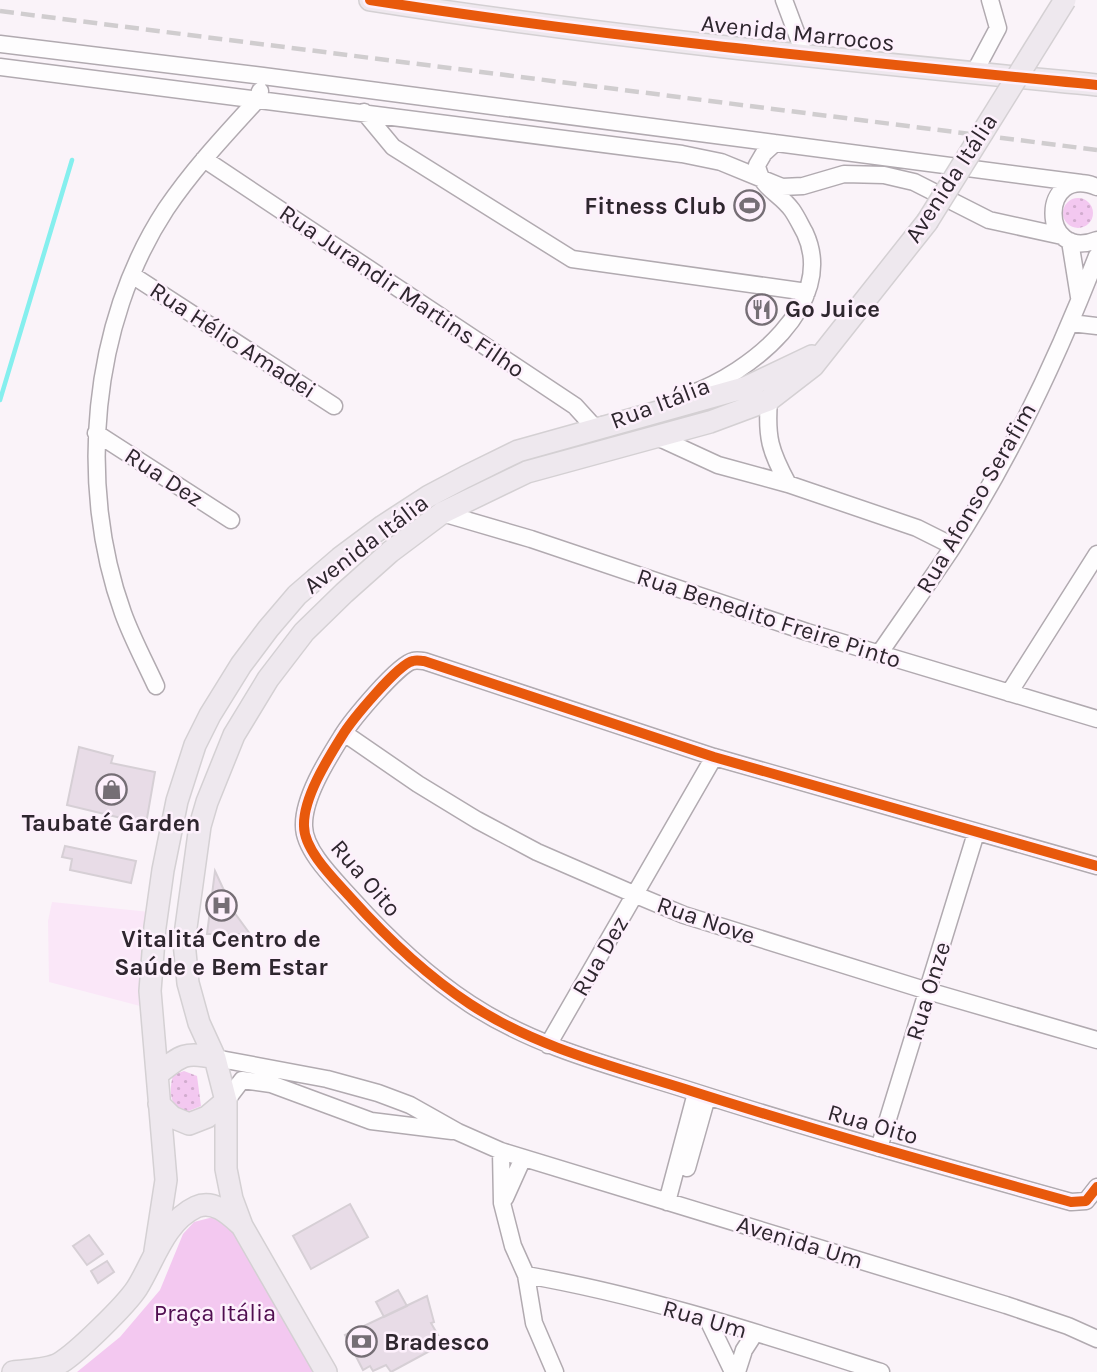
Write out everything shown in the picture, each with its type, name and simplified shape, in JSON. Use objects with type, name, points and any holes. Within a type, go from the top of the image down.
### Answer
[{"type":"main road","name":"Avenida Marrocos","points":[[370,0],[480,8],[804,56],[1097,85]]},
{"type":"main road","name":"Avenida Itália","points":[[215,1058],[200,1023],[185,967],[184,942],[200,825],[234,735],[268,680],[304,632],[390,552],[442,513],[527,472],[710,422],[769,400],[813,366],[927,222],[1065,0]]},
{"type":"main road","name":"Avenida Itália","points":[[155,1251],[166,1180],[150,991],[156,915],[177,801],[195,745],[241,665],[297,595],[340,558],[429,496],[518,451],[747,387],[826,349]]},
{"type":"main road","points":[[158,1074],[175,1060],[193,1053],[215,1058],[226,1101],[226,1169],[232,1199],[242,1226],[326,1372]]},
{"type":"main road","points":[[159,1104],[172,1117],[189,1124],[207,1118],[226,1101]]},
{"type":"main road","points":[[13,1372],[57,1368],[109,1320],[136,1290],[155,1251],[179,1219],[198,1206],[212,1205],[227,1212],[242,1226]]},
{"type":"street","points":[[784,0],[804,56]]},
{"type":"street","points":[[974,73],[998,28],[990,0]]},
{"type":"street","points":[[0,44],[1091,184]]},
{"type":"street","points":[[0,67],[682,155],[731,165],[782,187],[803,186],[844,173],[884,176],[914,182],[989,220],[1066,238],[1080,244],[1097,240]]},
{"type":"street","points":[[156,686],[123,614],[105,549],[95,478],[96,433],[110,340],[132,275],[165,210],[204,159],[258,99],[263,76]]},
{"type":"street","points":[[364,112],[393,147],[572,260],[807,292]]},
{"type":"street","points":[[759,179],[757,165],[764,153],[775,143]]},
{"type":"street","name":"Rua Jurandir Martins Filho","points":[[204,159],[575,406],[595,428]]},
{"type":"street","name":"Rua Itália","points":[[595,428],[708,387],[760,352],[797,314],[807,292],[812,256],[806,235],[791,209],[759,179]]},
{"type":"street","points":[[1079,298],[1066,238],[1053,219],[1055,202],[1065,188],[1091,184]]},
{"type":"street","name":"Rua Afonso Serafim","points":[[879,654],[953,546],[1008,452],[1071,323],[1097,256]]},
{"type":"street","name":"Rua Hélio Amadei","points":[[132,275],[334,405]]},
{"type":"street","points":[[1071,323],[1097,326]]},
{"type":"street","points":[[769,400],[767,432],[775,460],[788,484]]},
{"type":"street","name":"Rua Dez","points":[[96,433],[231,520]]},
{"type":"street","points":[[656,436],[718,464],[788,484],[917,528],[953,546]]},
{"type":"street","name":"Rua Benedito Freire Pinto","points":[[442,513],[531,539],[807,632],[1097,719]]},
{"type":"street","points":[[1009,693],[1097,554]]},
{"type":"street","name":"Rua Oito","points":[[1097,866],[713,757],[424,661],[412,661],[397,673],[344,733],[307,804],[303,828],[316,856],[367,916],[414,961],[471,1005],[548,1045],[702,1095],[1071,1202],[1086,1200],[1097,1188]]},
{"type":"street","name":"Rua Nove","points":[[344,733],[418,784],[477,820],[537,852],[684,915],[1097,1040]]},
{"type":"street","name":"Rua Dez","points":[[548,1045],[713,757]]},
{"type":"street","name":"Rua Onze","points":[[879,1148],[976,833]]},
{"type":"street","points":[[215,1058],[327,1079],[378,1093],[410,1105],[458,1132]]},
{"type":"street","points":[[226,1101],[242,1080],[257,1082],[271,1084],[371,1121],[458,1132]]},
{"type":"street","points":[[672,1203],[702,1095]]},
{"type":"street","name":"Avenida Um","points":[[458,1132],[501,1151],[993,1301],[1068,1326],[1097,1339]]},
{"type":"street","points":[[501,1151],[502,1203],[513,1246],[526,1275],[534,1323],[555,1372]]},
{"type":"street","points":[[502,1203],[523,1158]]},
{"type":"street","name":"Rua Um","points":[[526,1275],[593,1287],[881,1372]]},
{"type":"street","points":[[708,1320],[735,1372]]},
{"type":"street","points":[[735,1372],[755,1333]]},
{"type":"shaded area","points":[[52,902],[150,912],[140,1006],[49,982],[48,921]]},
{"type":"green space","points":[[1078,198],[1089,202],[1093,213],[1089,224],[1078,228],[1067,224],[1063,213],[1067,202]]},
{"type":"green space","points":[[184,1071],[197,1076],[201,1106],[186,1112],[178,1110],[171,1093],[173,1075]]},
{"type":"green space","name":"Praça Itália","points":[[217,1216],[239,1232],[315,1372],[77,1372],[120,1337],[160,1290],[183,1234],[194,1222]]},
{"type":"building","name":"Taubaté Garden","points":[[79,747],[113,756],[111,763],[155,772],[146,824],[67,805]]},
{"type":"building","points":[[65,846],[136,861],[131,883],[70,870],[72,859],[62,857]]},
{"type":"building","name":"Vitalitá Centro de Saúde e Bem Estar","points":[[215,871],[234,912],[250,934],[207,934]]},
{"type":"building","points":[[350,1204],[368,1237],[311,1269],[293,1236]]},
{"type":"building","points":[[89,1235],[103,1254],[87,1265],[73,1246]]},
{"type":"building","points":[[107,1261],[114,1272],[98,1283],[91,1271]]},
{"type":"building","points":[[398,1290],[407,1306],[384,1317],[376,1302]]},
{"type":"building","points":[[427,1296],[434,1322],[431,1323],[438,1335],[434,1336],[439,1346],[391,1372],[386,1365],[373,1371],[370,1366],[363,1370],[345,1335]]},
{"type":"waterway","points":[[0,400],[72,160]]},
{"type":"railway","points":[[0,11],[1097,150]]},
{"type":"cycle path","points":[[370,0],[642,37],[1097,85]]},
{"type":"cycle path","points":[[1097,866],[714,757],[424,661],[406,664],[375,694],[347,729],[312,792],[307,804],[304,826],[309,845],[337,883],[423,968],[470,1004],[547,1044],[733,1104],[1071,1202],[1086,1201],[1097,1187]]},
{"type":"place","name":"Fitness Club","points":[[749,206]]},
{"type":"place","name":"Go Juice","points":[[762,309]]},
{"type":"place","name":"Taubaté Garden","points":[[111,789]]},
{"type":"place","name":"Vitalitá Centro de Saúde e Bem Estar","points":[[221,905]]},
{"type":"place","name":"Bradesco","points":[[361,1342]]}]
